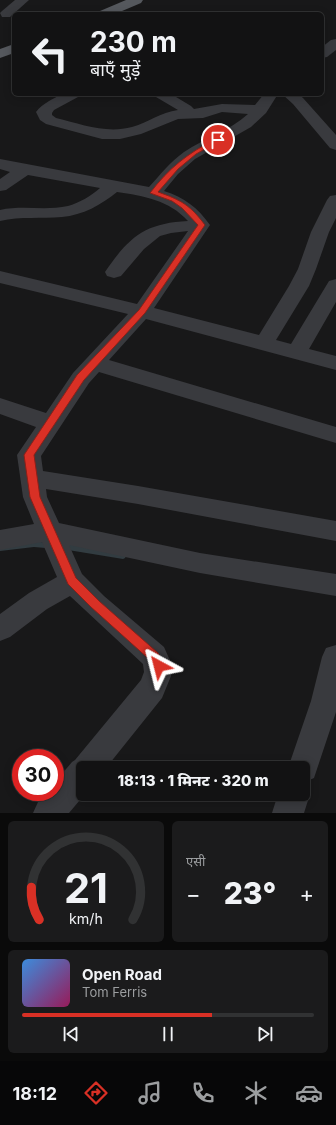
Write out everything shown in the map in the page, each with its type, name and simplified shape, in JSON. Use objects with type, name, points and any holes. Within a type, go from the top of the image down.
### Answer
[{"type":"main road","points":[[97,12],[124,0]]},
{"type":"main road","points":[[109,12],[137,0]]},
{"type":"main road","points":[[0,54],[12,49]]},
{"type":"street","points":[[7,15],[23,0]]},
{"type":"street","points":[[324,52],[336,43]]},
{"type":"street","points":[[69,96],[49,107],[44,112],[46,117],[51,120],[102,134],[120,134],[136,131],[175,116],[222,108],[261,110]]},
{"type":"street","points":[[166,96],[186,109],[187,114]]},
{"type":"street","points":[[153,193],[176,167],[194,153],[242,128],[255,117],[270,96]]},
{"type":"street","points":[[292,96],[298,101],[336,145]]},
{"type":"street","points":[[0,164],[153,193],[175,200],[185,206],[202,225]]},
{"type":"street","points":[[0,186],[26,170]]},
{"type":"street","points":[[0,216],[25,212],[63,212],[79,208],[95,201],[115,186]]},
{"type":"street","points":[[264,343],[299,286],[307,269],[320,232],[336,200]]},
{"type":"street","points":[[114,272],[145,238],[155,232],[165,229],[202,225]]},
{"type":"street","points":[[92,761],[152,689],[157,677],[159,666],[154,656],[95,604],[72,581],[35,497],[29,455],[81,378],[142,312],[202,225]]},
{"type":"street","points":[[0,277],[264,343],[336,363]]},
{"type":"street","points":[[297,352],[336,285]]},
{"type":"street","points":[[94,363],[336,435]]},
{"type":"street","points":[[0,406],[50,423]]},
{"type":"street","points":[[32,478],[138,495],[336,531]]},
{"type":"street","points":[[0,540],[50,531],[200,563],[336,585]]},
{"type":"street","points":[[0,629],[38,601],[72,581]]},
{"type":"street","points":[[305,761],[325,701],[336,657]]},
{"type":"street","points":[[49,813],[76,780]]},
{"type":"street","points":[[288,813],[292,801]]},
{"type":"waterway","points":[[0,548],[34,544],[46,545]]},
{"type":"waterway","points":[[68,547],[123,556]]},
{"type":"route","points":[[159,666],[154,656],[95,604],[72,581],[59,555],[35,497],[29,455],[81,378],[142,312],[202,225],[185,206],[175,200],[153,193],[176,167],[194,153],[218,140]]}]
